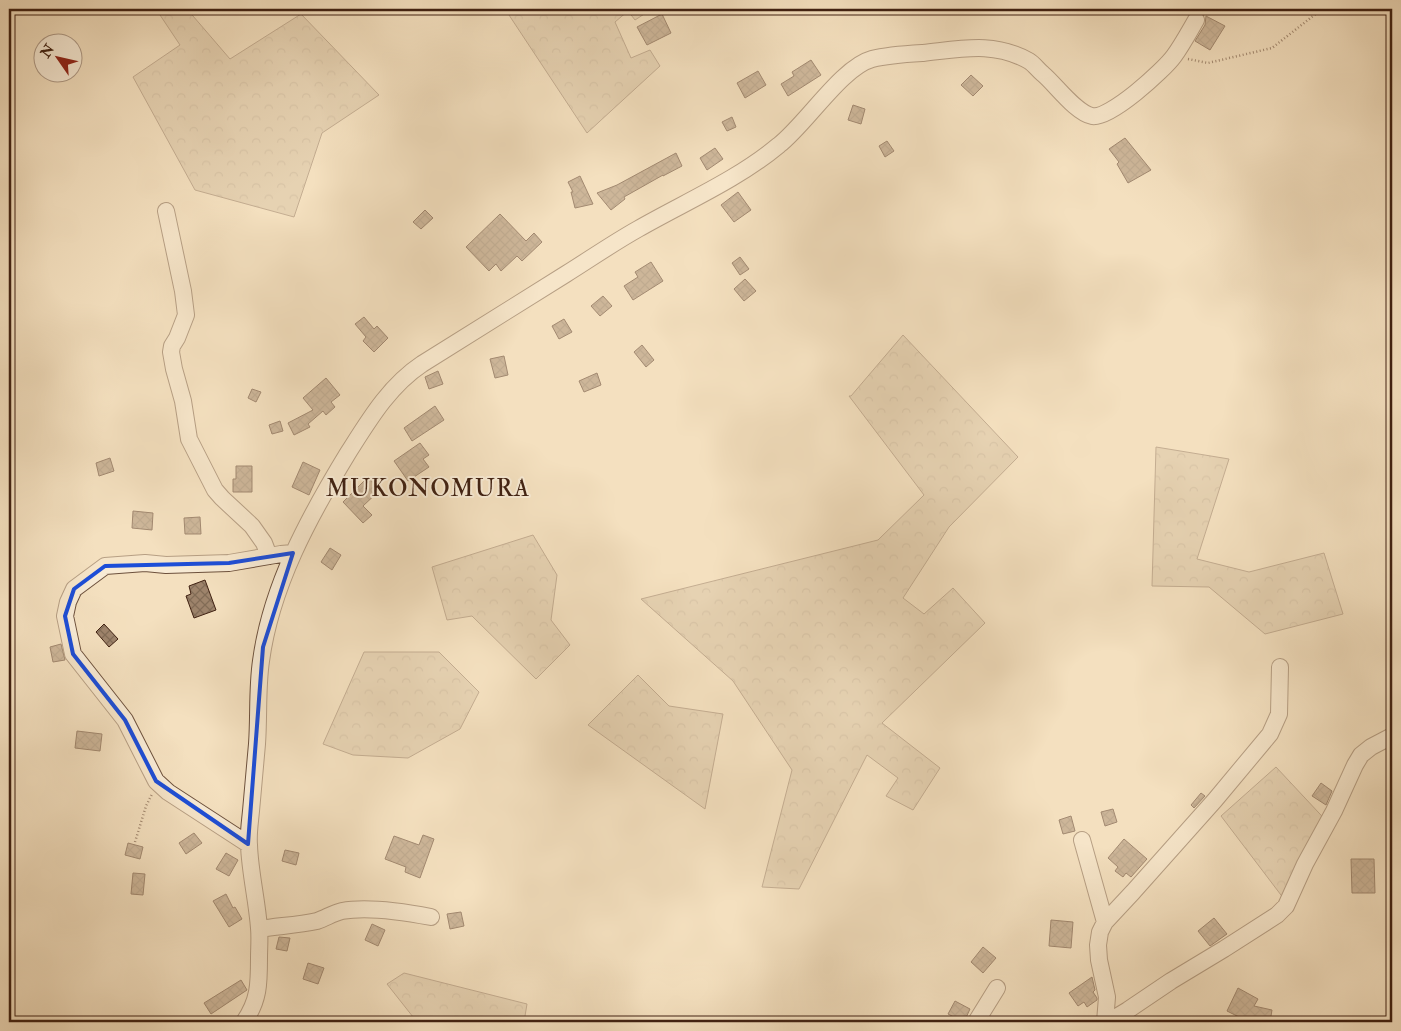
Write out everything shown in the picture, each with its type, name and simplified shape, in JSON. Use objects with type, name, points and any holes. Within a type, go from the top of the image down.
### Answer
[{"type":"street","points":[[244,1022],[254,1004],[259,986],[260,928],[248,844],[257,737],[260,662],[270,617],[293,553],[338,469],[393,388],[408,373],[637,229],[725,181],[761,158],[791,134],[838,84],[860,64],[889,56],[970,47],[990,48],[1010,53],[1030,62],[1079,110],[1093,117],[1100,116],[1124,102],[1153,79],[1174,56],[1196,20]]},
{"type":"street","points":[[166,210],[183,291],[186,315],[171,352],[183,401],[189,439],[215,490],[252,526],[264,543],[269,556]]},
{"type":"street","points":[[248,844],[168,792],[156,781],[125,720],[74,654],[65,616],[68,602],[74,589],[105,566],[145,563],[166,565],[229,563],[293,553]]},
{"type":"street","points":[[1106,1022],[1107,997],[1099,960],[1098,945],[1100,932],[1105,922],[1215,800],[1270,734],[1279,714],[1280,667]]},
{"type":"street","points":[[1106,1022],[1277,915],[1286,906],[1305,864],[1334,811],[1361,755],[1371,747],[1392,736]]},
{"type":"street","points":[[1082,840],[1105,922]]},
{"type":"street","points":[[260,928],[300,924],[319,920],[341,911],[404,912],[431,917]]},
{"type":"street","points":[[976,1022],[997,988]]},
{"type":"path","points":[[1174,56],[1208,63],[1272,48],[1322,9]]},
{"type":"path","points":[[135,842],[156,781]]},
{"type":"highlighted area","points":[[293,553],[263,647],[248,844],[156,781],[125,720],[73,654],[65,616],[74,589],[105,566],[229,563]]},
{"type":"green space","points":[[156,9],[187,9],[230,59],[301,14],[379,95],[322,133],[294,217],[195,190],[133,77],[180,45]]},
{"type":"green space","points":[[505,9],[652,9],[635,20],[628,11],[615,22],[631,58],[650,50],[660,66],[587,133]]},
{"type":"green space","points":[[903,335],[1018,457],[949,527],[903,598],[924,614],[953,588],[985,623],[882,723],[940,768],[913,810],[886,796],[898,778],[867,755],[799,889],[762,887],[792,770],[733,681],[641,599],[878,540],[924,495],[849,396]]},
{"type":"green space","points":[[1156,447],[1229,459],[1197,559],[1249,572],[1324,553],[1343,614],[1265,634],[1209,587],[1152,586]]},
{"type":"green space","points":[[533,535],[557,575],[551,620],[570,645],[536,679],[472,616],[447,620],[432,567]]},
{"type":"green space","points":[[364,652],[439,652],[479,692],[460,729],[408,758],[353,755],[323,744]]},
{"type":"green space","points":[[638,675],[669,706],[723,714],[705,809],[588,725]]},
{"type":"green space","points":[[1276,767],[1333,828],[1284,899],[1221,816]]},
{"type":"green space","points":[[404,973],[527,1004],[524,1022],[417,1022],[387,984]]},
{"type":"building","points":[[662,14],[671,33],[647,45],[637,27]]},
{"type":"building","points":[[1206,16],[1225,26],[1210,50],[1195,41],[1205,25]]},
{"type":"building","points":[[811,60],[821,75],[788,96],[781,84],[794,76],[792,72]]},
{"type":"building","points":[[758,71],[766,85],[745,98],[737,83]]},
{"type":"building","points":[[971,75],[983,86],[973,96],[961,85]]},
{"type":"building","points":[[853,105],[865,109],[861,124],[848,120]]},
{"type":"building","points":[[732,117],[736,127],[727,131],[722,122]]},
{"type":"building","points":[[1125,138],[1151,170],[1128,183],[1117,164],[1119,162],[1109,149]]},
{"type":"building","points":[[887,141],[894,151],[885,157],[879,146]]},
{"type":"building","points":[[715,148],[723,159],[707,170],[700,158]]},
{"type":"building","points":[[676,153],[682,166],[624,197],[625,199],[611,210],[597,193],[617,185]]},
{"type":"building","points":[[580,176],[593,204],[575,208],[571,192],[573,192],[568,182]]},
{"type":"building","points":[[738,192],[751,210],[734,222],[721,205]]},
{"type":"building","points":[[425,210],[433,218],[421,229],[413,222]]},
{"type":"building","points":[[500,214],[526,241],[534,233],[542,242],[522,261],[517,256],[501,271],[496,264],[489,271],[466,247]]},
{"type":"building","points":[[740,257],[749,269],[740,275],[732,263]]},
{"type":"building","points":[[651,262],[663,281],[633,300],[624,286],[638,277],[635,272]]},
{"type":"building","points":[[745,279],[756,291],[744,301],[734,289]]},
{"type":"building","points":[[603,296],[612,306],[600,316],[591,306]]},
{"type":"building","points":[[364,317],[374,329],[377,326],[388,338],[374,352],[363,341],[366,337],[355,324]]},
{"type":"building","points":[[564,319],[572,332],[559,339],[552,326]]},
{"type":"building","points":[[642,345],[654,360],[646,367],[634,352]]},
{"type":"building","points":[[504,356],[508,375],[495,378],[490,359]]},
{"type":"building","points":[[438,371],[443,384],[429,389],[425,377]]},
{"type":"building","points":[[597,373],[601,385],[584,392],[579,381]]},
{"type":"building","points":[[326,378],[340,395],[331,402],[335,407],[326,415],[323,411],[308,424],[310,427],[294,435],[288,423],[313,410],[303,398]]},
{"type":"building","points":[[252,389],[261,392],[256,402],[248,398]]},
{"type":"building","points":[[435,406],[444,420],[412,441],[404,428]]},
{"type":"building","points":[[280,421],[283,431],[272,434],[269,425]]},
{"type":"building","points":[[420,443],[429,455],[423,459],[429,467],[408,481],[394,461]]},
{"type":"building","points":[[110,458],[114,471],[99,476],[96,463]]},
{"type":"building","points":[[303,462],[320,470],[309,495],[292,487]]},
{"type":"building","points":[[236,466],[252,466],[252,492],[233,492]]},
{"type":"building","points":[[368,477],[380,490],[363,506],[372,515],[363,523],[343,502]]},
{"type":"building","points":[[133,511],[153,513],[152,530],[132,528]]},
{"type":"building","points":[[200,517],[201,534],[185,534],[184,518]]},
{"type":"building","points":[[330,548],[341,555],[332,570],[321,562]]},
{"type":"building","points":[[205,580],[216,610],[194,618],[186,596],[191,594],[189,586]]},
{"type":"building","points":[[104,624],[118,639],[109,647],[96,632]]},
{"type":"building","points":[[61,644],[65,660],[53,662],[50,647]]},
{"type":"building","points":[[77,731],[102,734],[100,751],[75,748]]},
{"type":"building","points":[[1321,783],[1332,791],[1326,805],[1312,796]]},
{"type":"building","points":[[1201,793],[1205,796],[1194,808],[1191,805]]},
{"type":"building","points":[[1113,809],[1117,822],[1105,826],[1101,812]]},
{"type":"building","points":[[1071,816],[1075,831],[1063,834],[1059,820]]},
{"type":"building","points":[[194,833],[202,843],[186,854],[179,843]]},
{"type":"building","points":[[423,835],[434,839],[420,878],[405,872],[406,867],[385,859],[394,836],[419,845]]},
{"type":"building","points":[[1124,839],[1147,859],[1131,877],[1126,873],[1123,877],[1115,871],[1118,867],[1108,858]]},
{"type":"building","points":[[128,843],[143,847],[140,859],[125,855]]},
{"type":"building","points":[[285,850],[299,853],[296,865],[282,861]]},
{"type":"building","points":[[226,853],[238,860],[229,876],[216,869]]},
{"type":"building","points":[[1351,859],[1374,859],[1375,893],[1352,893]]},
{"type":"building","points":[[133,873],[145,874],[143,895],[131,894]]},
{"type":"building","points":[[226,894],[233,908],[235,907],[242,919],[229,927],[213,901]]},
{"type":"building","points":[[461,912],[464,926],[450,929],[447,914]]},
{"type":"building","points":[[1214,918],[1227,934],[1210,946],[1198,931]]},
{"type":"building","points":[[1051,920],[1073,922],[1071,948],[1049,946]]},
{"type":"building","points":[[372,924],[385,930],[378,946],[365,940]]},
{"type":"building","points":[[279,937],[290,938],[287,951],[276,949]]},
{"type":"building","points":[[983,947],[996,958],[983,973],[971,962]]},
{"type":"building","points":[[308,963],[324,968],[318,984],[303,979]]},
{"type":"building","points":[[1092,977],[1095,990],[1093,992],[1097,1000],[1087,1007],[1084,1002],[1078,1006],[1069,993]]},
{"type":"building","points":[[241,980],[247,990],[211,1014],[204,1003]]},
{"type":"building","points":[[1238,988],[1258,999],[1254,1006],[1272,1010],[1270,1022],[1247,1019],[1247,1021],[1227,1011]]},
{"type":"building","points":[[955,1001],[970,1009],[964,1022],[948,1014]]},
{"type":"district","name":"MUKONOMURA","points":[[428,488]]}]
